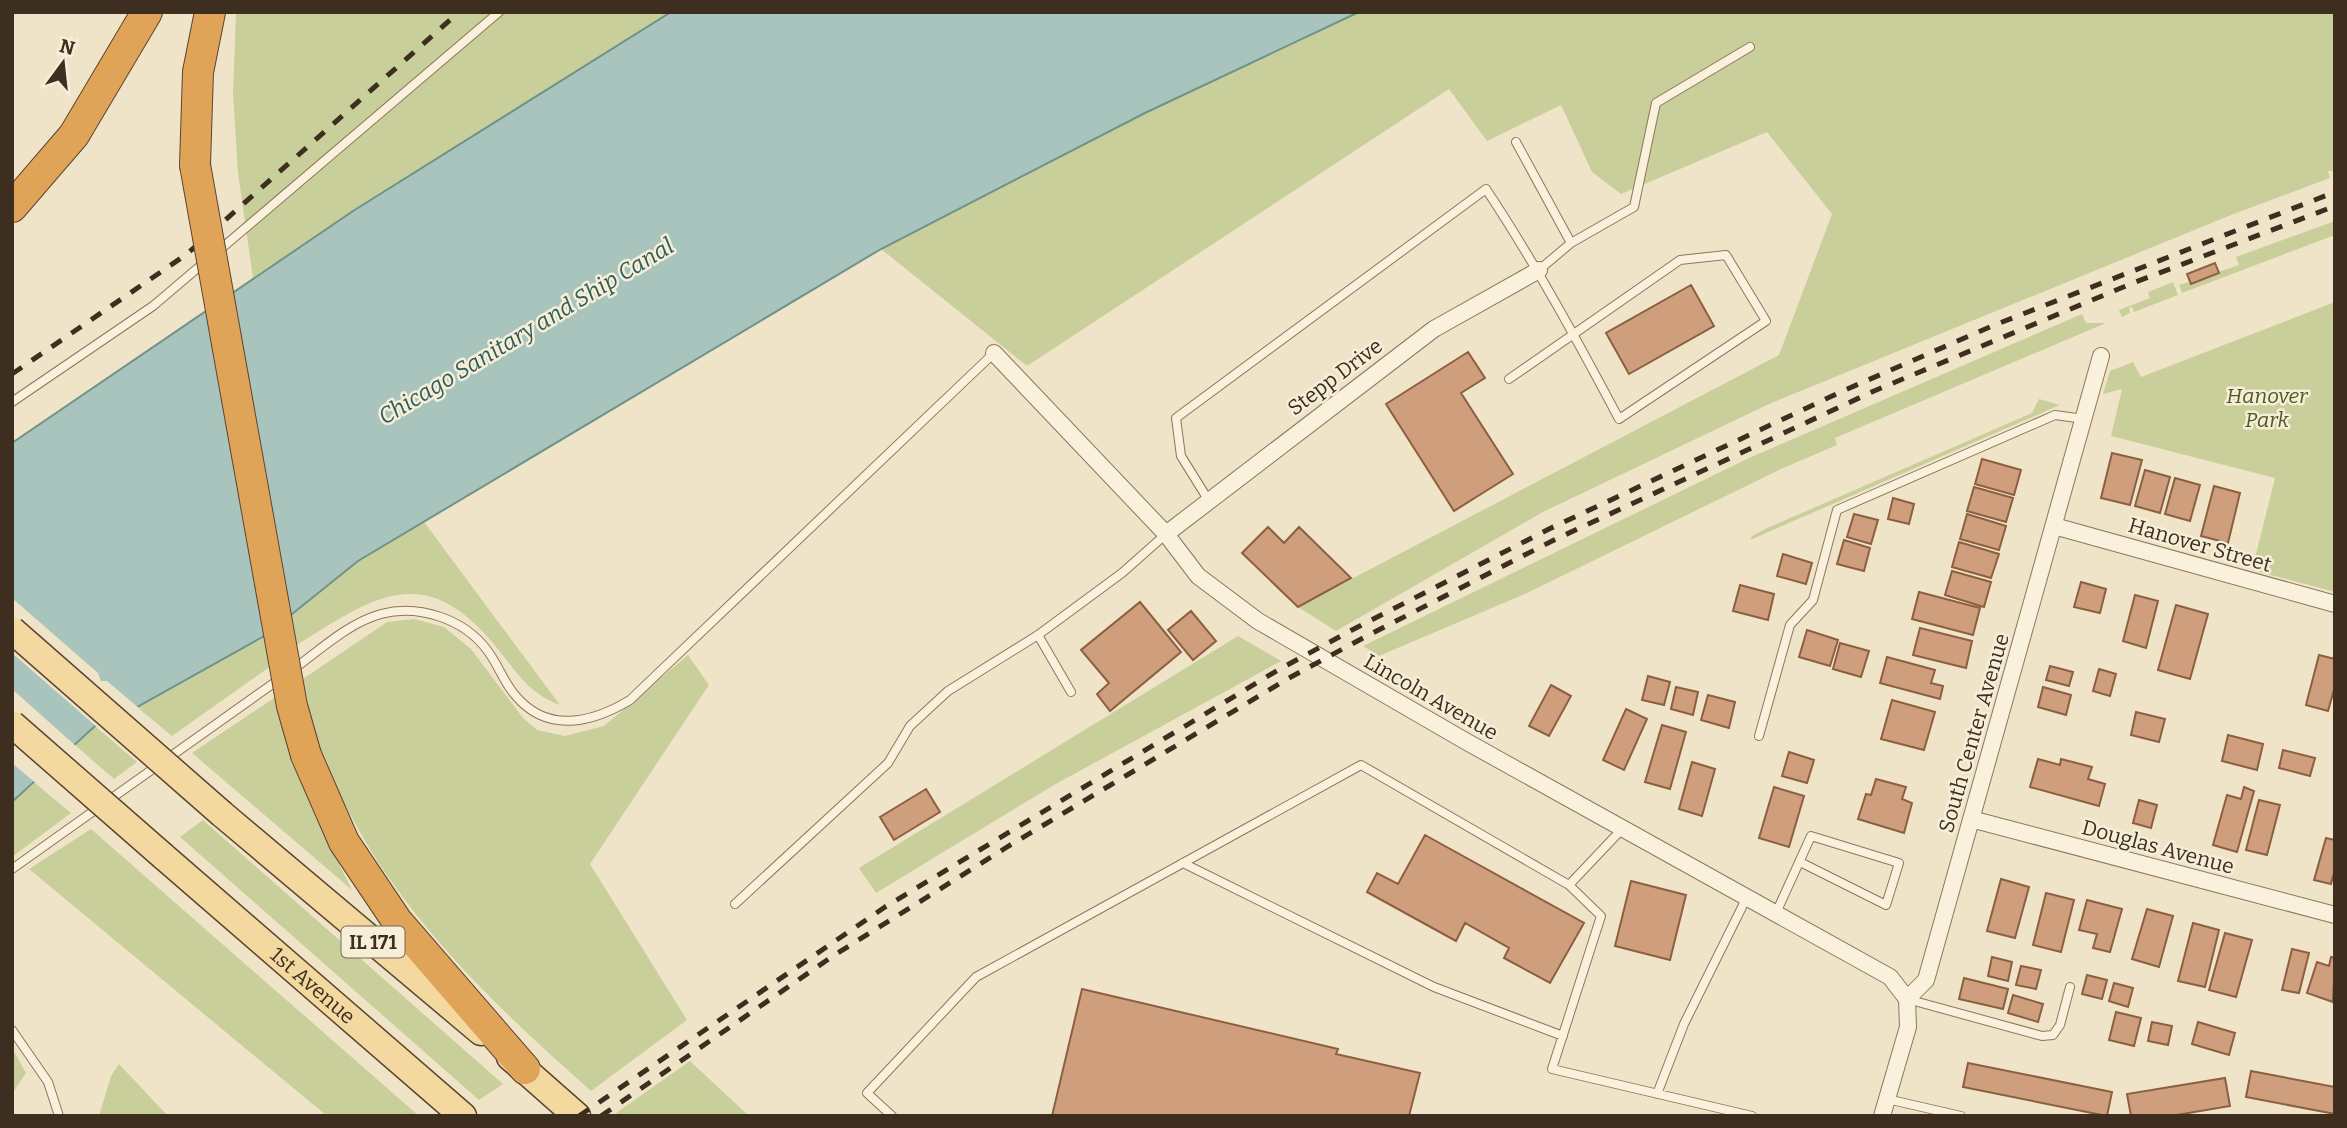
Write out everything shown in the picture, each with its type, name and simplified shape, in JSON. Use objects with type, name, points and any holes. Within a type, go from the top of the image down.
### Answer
[{"type":"highway","points":[[12,207],[74,135],[147,12]]},
{"type":"highway","points":[[211,12],[198,72],[195,165],[292,706],[306,755],[344,842],[397,921],[525,1069]]},
{"type":"highway","points":[[12,735],[93,796]]},
{"type":"main road","name":"IL 171","points":[[12,630],[222,814],[525,1069],[577,1116]]},
{"type":"main road","name":"1st Avenue","points":[[12,724],[462,1115]]},
{"type":"street","name":"Stepp Drive","points":[[1166,534],[1434,329],[1539,270]]},
{"type":"street","name":"Lincoln Avenue","points":[[994,353],[1166,534],[1198,576],[1258,621],[1891,977],[1906,999]]},
{"type":"street","name":"South Center Avenue","points":[[1906,999],[1926,980],[2101,356]]},
{"type":"street","name":"Hanover Street","points":[[2054,526],[2335,604]]},
{"type":"street","name":"Douglas Avenue","points":[[1971,819],[2335,915]]},
{"type":"street","points":[[1882,1116],[1908,1027],[1906,999]]},
{"type":"lane","points":[[12,402],[153,306],[499,12]]},
{"type":"lane","points":[[1539,270],[1572,243],[1634,207],[1656,103],[1750,47]]},
{"type":"lane","points":[[1516,142],[1572,243]]},
{"type":"lane","points":[[1209,501],[1181,456],[1176,418],[1486,189],[1539,270],[1574,334],[1619,419],[1766,321],[1726,255],[1680,260],[1574,334],[1509,379]]},
{"type":"lane","points":[[12,869],[350,629],[382,614],[416,611],[439,616],[459,625],[488,651],[519,700],[541,716],[573,722],[608,713],[630,700],[994,353]]},
{"type":"lane","points":[[1759,736],[1790,625],[1813,600],[1838,510],[2055,415],[2084,419]]},
{"type":"lane","points":[[735,904],[888,763],[910,726],[948,691],[1038,635],[1122,573],[1166,534]]},
{"type":"lane","points":[[1038,635],[1071,692]]},
{"type":"lane","points":[[892,1116],[867,1093],[976,977],[1361,765],[1569,885],[1601,916],[1552,1069],[1752,1116]]},
{"type":"lane","points":[[1569,885],[1623,828]]},
{"type":"lane","points":[[1776,913],[1811,836],[1899,863],[1886,905],[1800,862]]},
{"type":"lane","points":[[1183,863],[1434,987],[1563,1036]]},
{"type":"lane","points":[[1657,1094],[1684,1024],[1746,897]]},
{"type":"lane","points":[[1906,999],[2042,1036],[2053,1035],[2060,1026],[2070,987]]},
{"type":"lane","points":[[12,1031],[48,1082],[59,1116]]},
{"type":"lane","points":[[1887,1099],[1961,1116]]},
{"type":"green space","points":[[236,12],[671,12],[353,211],[253,278],[238,173],[233,94]]},
{"type":"green space","points":[[1359,12],[2335,12],[2335,171],[2328,171],[2330,178],[2231,215],[1769,404],[1543,512],[1336,631],[1298,607],[1779,355],[1832,214],[1767,132],[1621,194],[1592,172],[1561,105],[1487,141],[1449,89],[1027,366],[881,249],[1145,113]]},
{"type":"green space","points":[[2335,221],[2335,235],[2182,293],[2179,285],[2239,265],[2236,257]]},
{"type":"green space","points":[[2173,282],[2178,295],[2134,312],[2132,307],[2129,308],[2130,313],[2122,317],[2119,310],[2150,298],[2148,292]]},
{"type":"green space","name":"Hanover Park","points":[[2335,302],[2335,592],[2252,570],[2275,478],[2111,436],[2122,389],[2103,394],[2110,371],[2133,362],[2141,377]]},
{"type":"green space","points":[[2082,314],[2086,323],[2106,323],[1835,438],[1837,445],[1781,469],[1527,593],[1379,656],[1363,646],[1749,458]]},
{"type":"green space","points":[[2039,399],[2060,405],[1750,540],[1765,529],[2032,413]]},
{"type":"green space","points":[[424,522],[560,705],[541,696],[527,684],[475,624],[450,605],[426,596],[402,594],[377,600],[294,647],[289,617],[358,561]]},
{"type":"green space","points":[[414,619],[444,627],[471,649],[523,718],[537,730],[565,736],[604,726],[688,655],[709,685],[590,864],[687,1020],[591,1091],[496,1003],[452,957],[412,909],[376,858],[345,804],[319,745],[300,681],[387,622]]},
{"type":"green space","points":[[266,635],[271,666],[172,736],[137,707]]},
{"type":"green space","points":[[1238,636],[1281,661],[1054,785],[876,893],[859,868]]},
{"type":"green space","points":[[277,696],[315,816],[352,890],[192,753]]},
{"type":"green space","points":[[95,726],[137,762],[114,779],[75,745]]},
{"type":"green space","points":[[35,783],[71,813],[12,857],[12,802]]},
{"type":"green space","points":[[203,820],[503,1084],[479,1100],[180,837]]},
{"type":"green space","points":[[91,829],[419,1116],[327,1116],[29,869]]},
{"type":"green space","points":[[12,1048],[26,1073],[12,1094]]},
{"type":"green space","points":[[690,1061],[749,1116],[620,1116],[616,1113]]},
{"type":"green space","points":[[119,1064],[168,1116],[99,1116],[111,1076]]},
{"type":"water","name":"Chicago Sanitary and Ship Canal","points":[[671,12],[1359,12],[1145,113],[881,249],[358,561],[266,635],[137,707],[95,726],[12,802],[12,443],[353,211]]},
{"type":"pier","points":[[12,598],[98,673],[101,681],[107,681],[140,709],[98,728],[12,653]]},
{"type":"pier","points":[[12,689],[77,747],[38,785],[12,763]]},
{"type":"building","points":[[2215,263],[2219,273],[2191,284],[2187,274]]},
{"type":"building","points":[[1691,285],[1714,326],[1629,374],[1606,333]]},
{"type":"building","points":[[1468,352],[1485,378],[1461,393],[1513,474],[1454,511],[1386,404]]},
{"type":"building","points":[[2112,453],[2142,460],[2130,505],[2101,498]]},
{"type":"building","points":[[1982,459],[2021,470],[2014,495],[1975,484]]},
{"type":"building","points":[[2145,470],[2170,477],[2160,513],[2135,506]]},
{"type":"building","points":[[2175,478],[2200,485],[2190,521],[2165,514]]},
{"type":"building","points":[[2214,486],[2240,493],[2228,543],[2201,536]]},
{"type":"building","points":[[1974,487],[2013,498],[2006,522],[1967,511]]},
{"type":"building","points":[[1893,498],[1914,504],[1909,524],[1888,519]]},
{"type":"building","points":[[1854,514],[1878,520],[1871,544],[1847,537]]},
{"type":"building","points":[[1967,514],[2006,526],[1999,550],[1960,539]]},
{"type":"building","points":[[1268,527],[1284,543],[1299,527],[1351,578],[1298,607],[1242,553]]},
{"type":"building","points":[[1844,540],[1870,548],[1864,571],[1837,564]]},
{"type":"building","points":[[1959,542],[1999,554],[1991,578],[1952,567]]},
{"type":"building","points":[[1783,554],[1812,563],[1806,584],[1777,576]]},
{"type":"building","points":[[1952,571],[1991,582],[1984,607],[1945,595]]},
{"type":"building","points":[[2081,582],[2106,589],[2100,613],[2074,607]]},
{"type":"building","points":[[1740,585],[1774,594],[1768,620],[1733,611]]},
{"type":"building","points":[[1919,592],[1980,608],[1973,635],[1912,619]]},
{"type":"building","points":[[2135,595],[2158,601],[2146,648],[2123,641]]},
{"type":"building","points":[[1140,602],[1181,652],[1110,711],[1097,694],[1109,683],[1081,650]]},
{"type":"building","points":[[2176,605],[2208,614],[2190,679],[2158,670]]},
{"type":"building","points":[[1191,611],[1216,641],[1193,660],[1168,630]]},
{"type":"building","points":[[1920,628],[1972,641],[1966,668],[1913,655]]},
{"type":"building","points":[[1807,630],[1838,640],[1830,666],[1799,657]]},
{"type":"building","points":[[1840,643],[1869,651],[1861,677],[1833,669]]},
{"type":"building","points":[[2319,655],[2335,659],[2335,686],[2328,711],[2306,705]]},
{"type":"building","points":[[1887,657],[1935,670],[1931,683],[1943,686],[1940,699],[1880,683]]},
{"type":"building","points":[[2050,666],[2073,672],[2069,686],[2046,680]]},
{"type":"building","points":[[2099,669],[2116,674],[2110,696],[2093,691]]},
{"type":"building","points":[[1648,676],[1670,682],[1664,705],[1642,700]]},
{"type":"building","points":[[1551,685],[1571,696],[1549,736],[1529,726]]},
{"type":"building","points":[[1676,687],[1698,692],[1693,715],[1671,709]]},
{"type":"building","points":[[2043,687],[2071,695],[2066,715],[2038,707]]},
{"type":"building","points":[[1708,695],[1735,702],[1729,728],[1701,720]]},
{"type":"building","points":[[1892,700],[1935,712],[1924,750],[1881,739]]},
{"type":"building","points":[[1626,709],[1647,719],[1624,770],[1603,760]]},
{"type":"building","points":[[2136,712],[2165,719],[2159,742],[2131,735]]},
{"type":"building","points":[[1662,725],[1686,732],[1670,789],[1645,782]]},
{"type":"building","points":[[2228,735],[2263,744],[2257,770],[2222,761]]},
{"type":"building","points":[[2283,750],[2315,758],[2310,776],[2279,768]]},
{"type":"building","points":[[1789,752],[1814,760],[1807,783],[1782,776]]},
{"type":"building","points":[[2038,759],[2060,765],[2061,759],[2092,767],[2088,779],[2105,784],[2099,806],[2030,787]]},
{"type":"building","points":[[1692,762],[1715,769],[1702,816],[1679,809]]},
{"type":"building","points":[[1876,779],[1906,787],[1902,799],[1912,803],[1904,833],[1858,819],[1866,794],[1871,795]]},
{"type":"building","points":[[1774,787],[1804,796],[1789,847],[1759,838]]},
{"type":"building","points":[[2244,787],[2254,791],[2237,852],[2213,845],[2227,795],[2241,799]]},
{"type":"building","points":[[926,789],[940,812],[894,840],[880,817]]},
{"type":"building","points":[[2139,800],[2157,805],[2151,828],[2133,823]]},
{"type":"building","points":[[2259,800],[2280,805],[2267,855],[2246,850]]},
{"type":"building","points":[[1425,835],[1584,923],[1550,983],[1504,958],[1509,948],[1465,923],[1456,941],[1367,892],[1377,873],[1398,884]]},
{"type":"building","points":[[2326,838],[2335,840],[2335,869],[2331,884],[2314,880]]},
{"type":"building","points":[[2001,879],[2029,887],[2015,938],[1987,931]]},
{"type":"building","points":[[1631,881],[1686,895],[1670,960],[1615,946]]},
{"type":"building","points":[[2046,893],[2074,900],[2061,952],[2033,945]]},
{"type":"building","points":[[2087,900],[2122,909],[2110,952],[2093,948],[2097,934],[2079,930]]},
{"type":"building","points":[[2147,909],[2173,916],[2159,967],[2132,959]]},
{"type":"building","points":[[2193,923],[2219,930],[2205,987],[2178,981]]},
{"type":"building","points":[[2225,933],[2252,940],[2236,997],[2209,990]]},
{"type":"building","points":[[2292,949],[2309,953],[2299,993],[2282,990]]},
{"type":"building","points":[[1992,957],[2012,962],[2008,981],[1988,976]]},
{"type":"building","points":[[2331,957],[2335,958],[2333,1002],[2307,993],[2317,962],[2329,966]]},
{"type":"building","points":[[2021,966],[2041,970],[2036,989],[2016,985]]},
{"type":"building","points":[[2087,975],[2107,980],[2102,999],[2082,994]]},
{"type":"building","points":[[1964,978],[2008,989],[2003,1009],[1959,999]]},
{"type":"building","points":[[2114,983],[2133,988],[2128,1007],[2109,1001]]},
{"type":"building","points":[[1082,989],[1338,1049],[1336,1054],[1420,1073],[1409,1116],[1052,1116]]},
{"type":"building","points":[[2013,995],[2043,1004],[2038,1022],[2008,1013]]},
{"type":"building","points":[[2116,1012],[2141,1018],[2134,1046],[2109,1040]]},
{"type":"building","points":[[2152,1022],[2172,1026],[2168,1045],[2148,1041]]},
{"type":"building","points":[[2198,1022],[2235,1033],[2229,1055],[2192,1044]]},
{"type":"building","points":[[1968,1063],[2112,1092],[2107,1116],[1963,1087]]},
{"type":"building","points":[[2251,1071],[2335,1087],[2335,1114],[2246,1097]]},
{"type":"building","points":[[2225,1078],[2230,1106],[2171,1116],[2131,1116],[2127,1094]]},
{"type":"railway","points":[[12,374],[187,254],[459,12]]},
{"type":"railway","points":[[579,1116],[885,907],[1278,670],[1352,630],[1549,529],[1845,390],[1992,326],[2335,192]]},
{"type":"railway","points":[[601,1116],[833,956],[1007,847],[1289,678],[1363,638],[1554,540],[1874,391],[2133,283],[2335,206]]}]
